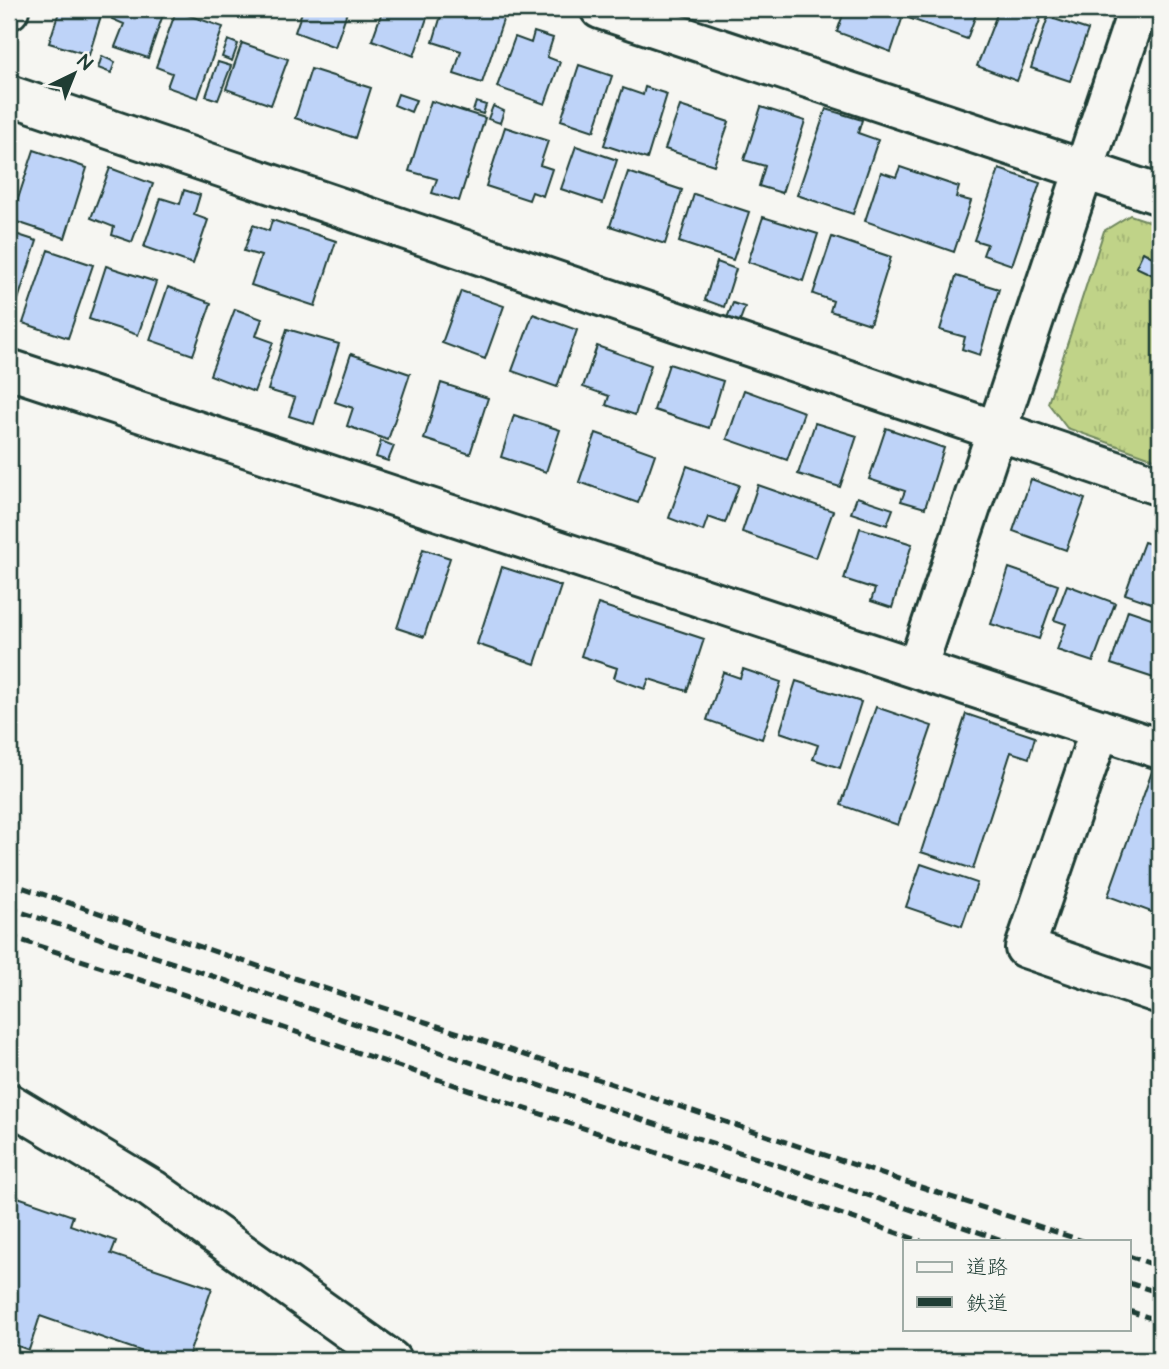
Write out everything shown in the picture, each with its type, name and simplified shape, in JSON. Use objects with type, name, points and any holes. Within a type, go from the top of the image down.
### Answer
[{"type":"street","points":[[600,9],[1160,195]]},
{"type":"street","points":[[917,668],[994,431],[1138,9]]},
{"type":"street","points":[[9,95],[1160,486]]},
{"type":"street","points":[[9,369],[1160,749]]},
{"type":"street","points":[[1100,729],[1025,948],[1160,994]]},
{"type":"street","points":[[9,1103],[152,1189],[391,1360]]},
{"type":"green space","points":[[1130,215],[1160,225],[1160,461],[1067,428],[1048,403],[1104,231]]},
{"type":"building","points":[[60,9],[103,9],[89,55],[49,43]]},
{"type":"building","points":[[115,9],[165,9],[148,58],[115,47],[124,24],[112,19]]},
{"type":"building","points":[[303,9],[348,9],[335,47],[295,32]]},
{"type":"building","points":[[383,9],[430,9],[414,56],[372,40]]},
{"type":"building","points":[[443,9],[480,9],[504,17],[482,83],[454,74],[461,51],[433,42]]},
{"type":"building","points":[[845,9],[978,9],[967,39],[903,16],[891,52],[837,32]]},
{"type":"building","points":[[999,9],[1035,9],[1043,12],[1017,81],[977,66]]},
{"type":"building","points":[[176,11],[223,27],[198,98],[167,87],[172,73],[156,67]]},
{"type":"building","points":[[1048,17],[1088,30],[1070,81],[1031,68]]},
{"type":"building","points":[[534,32],[553,38],[547,57],[560,62],[545,104],[497,87],[515,37],[531,43]]},
{"type":"building","points":[[228,40],[238,44],[232,61],[222,57]]},
{"type":"building","points":[[242,43],[288,59],[271,105],[226,89]]},
{"type":"building","points":[[102,56],[115,62],[111,73],[98,68]]},
{"type":"building","points":[[218,62],[231,66],[218,100],[206,96]]},
{"type":"building","points":[[579,65],[612,76],[594,131],[561,120]]},
{"type":"building","points":[[311,69],[371,88],[355,138],[295,118]]},
{"type":"building","points":[[645,87],[667,94],[647,159],[604,145],[623,88],[643,95]]},
{"type":"building","points":[[398,94],[416,100],[411,112],[394,105]]},
{"type":"building","points":[[431,101],[485,118],[459,201],[432,193],[437,179],[409,171]]},
{"type":"building","points":[[476,102],[486,105],[483,114],[473,111]]},
{"type":"building","points":[[493,106],[504,111],[500,123],[488,119]]},
{"type":"building","points":[[680,106],[729,122],[714,165],[665,149]]},
{"type":"building","points":[[761,107],[805,121],[782,193],[759,186],[765,166],[744,160]]},
{"type":"building","points":[[826,109],[862,120],[858,133],[878,140],[853,214],[797,195]]},
{"type":"building","points":[[505,127],[548,141],[540,165],[552,169],[543,196],[532,192],[529,200],[486,186]]},
{"type":"building","points":[[576,146],[617,160],[603,203],[561,189]]},
{"type":"building","points":[[34,150],[87,168],[65,238],[11,220]]},
{"type":"building","points":[[900,167],[959,187],[956,197],[971,201],[954,252],[865,221],[881,172],[896,177]]},
{"type":"building","points":[[110,168],[153,184],[132,242],[112,235],[114,227],[91,218]]},
{"type":"building","points":[[999,169],[1040,183],[1012,265],[983,255],[987,244],[974,240]]},
{"type":"building","points":[[628,172],[682,190],[665,244],[610,226]]},
{"type":"building","points":[[184,190],[200,195],[194,215],[208,220],[193,264],[144,247],[161,198],[180,204]]},
{"type":"building","points":[[694,194],[749,212],[733,260],[679,242]]},
{"type":"building","points":[[763,217],[818,234],[803,281],[748,262]]},
{"type":"building","points":[[272,220],[336,241],[315,306],[251,285],[261,256],[244,251],[253,225],[269,231]]},
{"type":"building","points":[[9,232],[37,241],[17,303],[9,300]]},
{"type":"building","points":[[832,237],[891,257],[870,324],[830,311],[833,301],[813,294]]},
{"type":"building","points":[[48,250],[93,265],[68,338],[23,323]]},
{"type":"building","points":[[1143,252],[1160,261],[1155,276],[1136,267]]},
{"type":"building","points":[[717,262],[736,269],[724,307],[705,300]]},
{"type":"building","points":[[106,266],[156,282],[138,335],[89,319]]},
{"type":"building","points":[[956,276],[999,289],[980,355],[962,349],[965,337],[940,330]]},
{"type":"building","points":[[168,287],[211,303],[193,355],[150,340]]},
{"type":"building","points":[[461,291],[504,306],[485,359],[442,343]]},
{"type":"building","points":[[733,303],[745,307],[739,323],[727,318]]},
{"type":"building","points":[[235,309],[262,319],[256,336],[273,342],[254,392],[210,375]]},
{"type":"building","points":[[533,314],[577,330],[557,387],[512,371]]},
{"type":"building","points":[[287,329],[339,344],[314,424],[289,416],[295,398],[268,390]]},
{"type":"building","points":[[597,346],[651,365],[635,415],[606,405],[609,396],[583,387]]},
{"type":"building","points":[[351,354],[410,374],[388,440],[347,426],[353,408],[335,402]]},
{"type":"building","points":[[669,364],[723,381],[709,428],[654,410]]},
{"type":"building","points":[[441,383],[488,398],[470,454],[424,439]]},
{"type":"building","points":[[744,390],[804,412],[787,460],[727,439]]},
{"type":"building","points":[[514,415],[560,430],[546,472],[501,457]]},
{"type":"building","points":[[815,423],[857,436],[840,487],[798,474]]},
{"type":"building","points":[[886,428],[944,448],[925,508],[901,501],[905,491],[869,479]]},
{"type":"building","points":[[596,433],[655,454],[638,503],[579,482]]},
{"type":"building","points":[[381,441],[394,446],[388,461],[376,457]]},
{"type":"building","points":[[687,466],[739,485],[725,523],[708,517],[703,531],[669,518]]},
{"type":"building","points":[[1031,479],[1085,499],[1066,550],[1013,531]]},
{"type":"building","points":[[758,485],[833,511],[816,558],[742,532]]},
{"type":"building","points":[[857,497],[893,509],[887,525],[851,513]]},
{"type":"building","points":[[860,528],[912,544],[892,608],[871,601],[875,589],[844,579]]},
{"type":"building","points":[[1144,542],[1160,547],[1160,606],[1125,594]]},
{"type":"building","points":[[423,549],[450,558],[424,637],[397,628]]},
{"type":"building","points":[[502,567],[561,586],[535,664],[477,644]]},
{"type":"building","points":[[1009,568],[1058,585],[1039,639],[991,624]]},
{"type":"building","points":[[1067,585],[1115,603],[1093,662],[1057,650],[1066,624],[1054,620]]},
{"type":"building","points":[[598,604],[704,639],[687,691],[649,679],[645,689],[614,678],[617,668],[581,656]]},
{"type":"building","points":[[1128,610],[1160,621],[1160,680],[1111,664]]},
{"type":"building","points":[[743,669],[781,682],[762,739],[707,720],[723,672],[740,678]]},
{"type":"building","points":[[796,681],[861,702],[840,768],[813,759],[818,745],[780,732]]},
{"type":"building","points":[[876,707],[932,726],[898,825],[841,805]]},
{"type":"building","points":[[966,714],[1035,737],[1029,758],[1011,752],[973,869],[921,852]]},
{"type":"building","points":[[9,724],[15,726],[9,744]]},
{"type":"building","points":[[1155,763],[1160,765],[1160,896],[1154,913],[1108,896]]},
{"type":"building","points":[[921,864],[977,883],[962,926],[906,907]]},
{"type":"building","points":[[9,1194],[73,1216],[70,1225],[116,1241],[111,1254],[212,1288],[187,1360],[166,1360],[40,1316],[29,1350],[9,1343]]},
{"type":"railway","points":[[9,883],[1080,1240]]},
{"type":"railway","points":[[9,908],[1002,1240]]},
{"type":"railway","points":[[9,936],[918,1240]]},
{"type":"railway","points":[[1130,1256],[1160,1267]]},
{"type":"railway","points":[[1130,1283],[1160,1293]]},
{"type":"railway","points":[[1130,1311],[1160,1321]]}]
